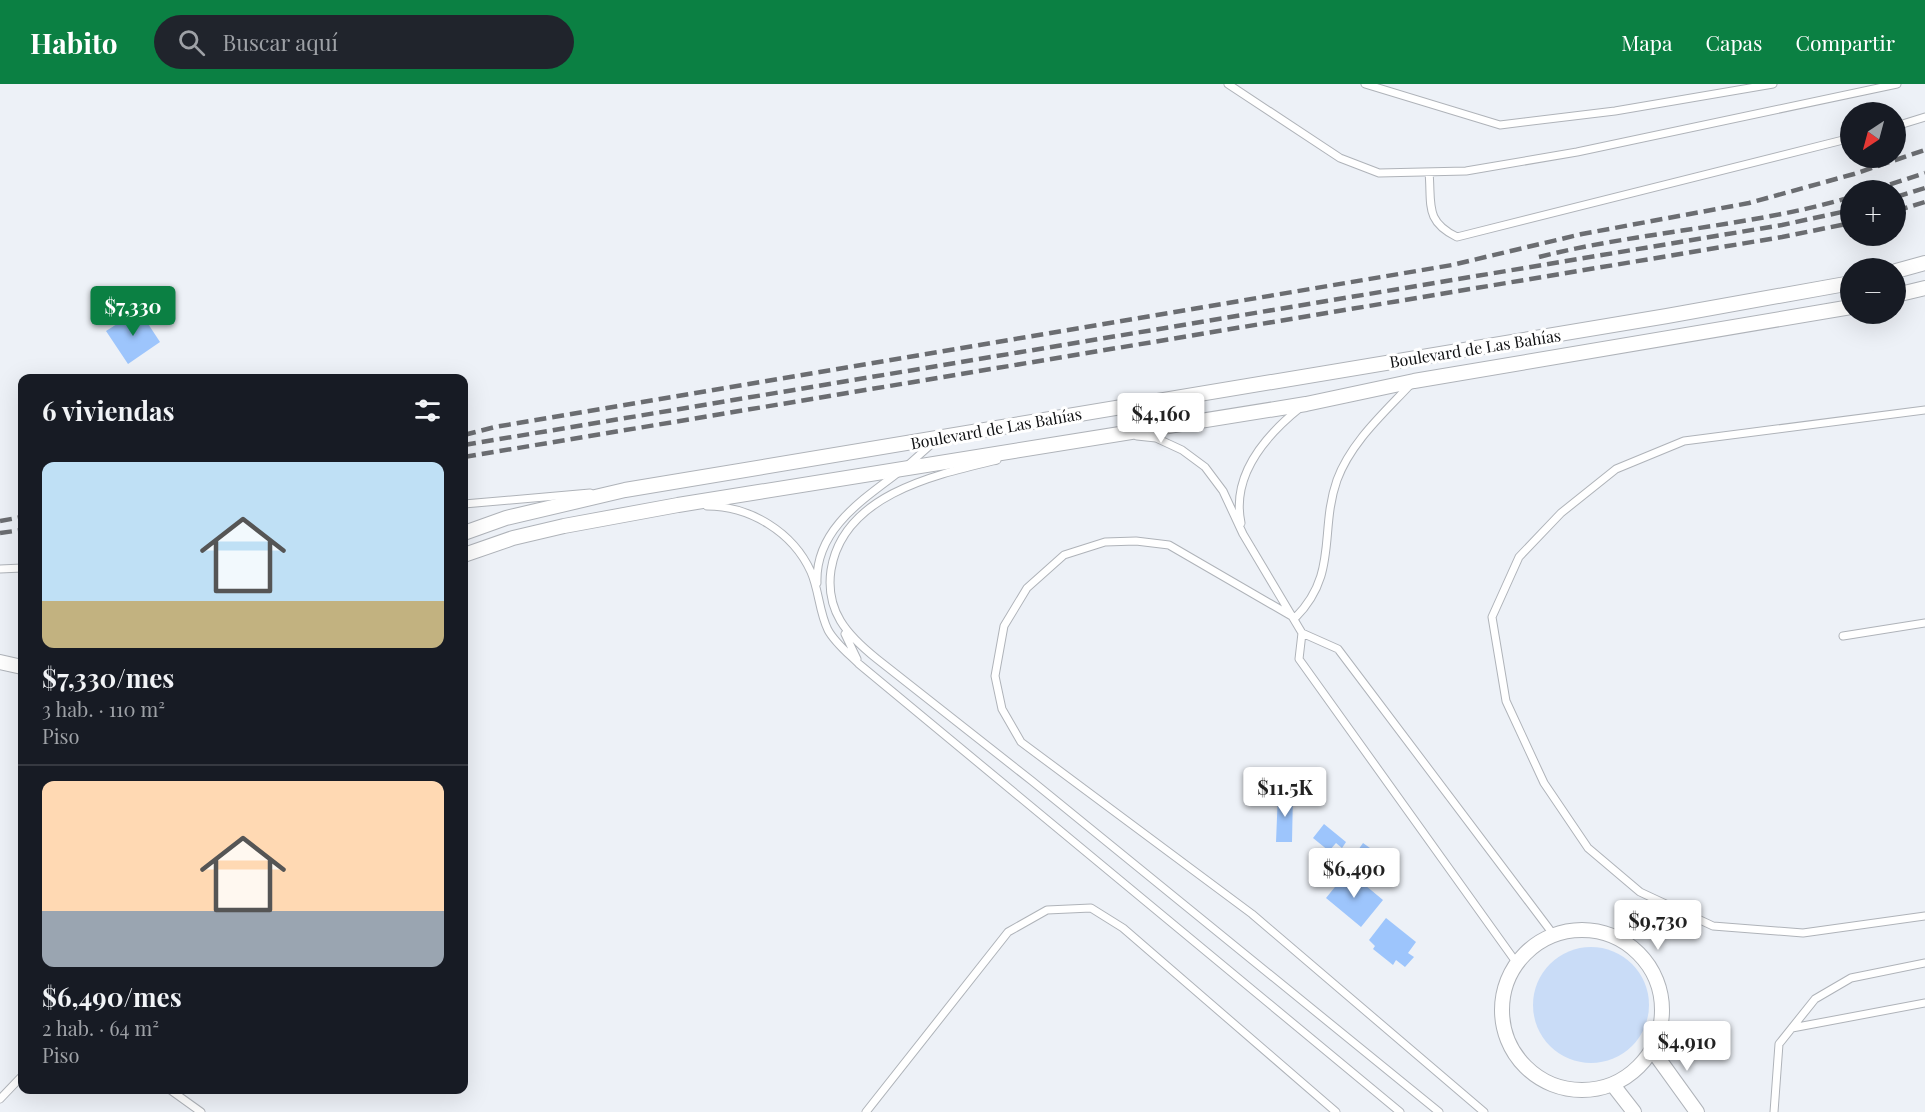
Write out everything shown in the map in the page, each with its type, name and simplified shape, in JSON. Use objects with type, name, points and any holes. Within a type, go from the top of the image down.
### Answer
[{"type":"street","points":[[1906,268],[1925,263]]},
{"type":"street","name":"Boulevard de Las Bahías","points":[[468,532],[506,518],[626,490],[1840,285]]},
{"type":"street","points":[[1906,293],[1925,288]]},
{"type":"street","name":"Boulevard de Las Bahías","points":[[468,554],[513,538],[564,526],[678,505],[901,471],[1306,404],[1414,381],[1840,309]]},
{"type":"street","points":[[0,662],[18,666]]},
{"type":"street","points":[[1577,929],[1602,931],[1625,941],[1644,958],[1657,979],[1663,1003],[1662,1028],[1653,1051],[1637,1070],[1613,1085],[1588,1091],[1562,1088],[1538,1078],[1518,1060],[1506,1037],[1501,1011],[1504,986],[1516,962],[1553,934],[1577,929]]},
{"type":"street","points":[[1653,1051],[1696,1112]]},
{"type":"street","points":[[1613,1085],[1634,1112]]},
{"type":"lane","points":[[1228,84],[1340,158],[1379,173],[1466,171],[1577,152],[1897,84]]},
{"type":"lane","points":[[1365,84],[1500,125],[1615,111],[1773,84]]},
{"type":"lane","points":[[1906,123],[1925,117]]},
{"type":"lane","points":[[1429,172],[1434,220],[1442,230],[1457,237],[1840,141]]},
{"type":"lane","points":[[1295,618],[1308,605],[1317,589],[1326,562],[1328,530],[1337,480],[1354,447],[1414,381]]},
{"type":"lane","points":[[1243,534],[1239,512],[1239,490],[1249,467],[1278,425],[1306,404]]},
{"type":"lane","points":[[1925,410],[1684,441],[1616,470],[1561,513],[1519,556],[1492,617],[1506,701],[1544,783],[1588,848],[1640,892],[1713,926],[1803,933],[1925,916]]},
{"type":"lane","points":[[1123,434],[1156,438],[1182,450],[1205,467],[1222,491],[1243,534],[1295,618],[1302,633],[1299,659],[1516,962]]},
{"type":"lane","points":[[818,603],[819,565],[833,529],[862,500],[901,471],[937,439]]},
{"type":"lane","points":[[859,664],[837,617],[830,581],[834,554],[843,534],[871,508],[908,486],[942,473],[1071,442]]},
{"type":"lane","points":[[468,504],[626,490]]},
{"type":"lane","points":[[678,505],[734,508],[766,523],[793,545],[812,574],[818,603],[828,630],[859,664],[1400,1112]]},
{"type":"lane","points":[[1295,618],[1168,545],[1136,541],[1105,542],[1064,555],[1027,588],[1004,626],[995,676],[1002,710],[1021,742],[1252,914],[1485,1112]]},
{"type":"lane","points":[[0,569],[18,568]]},
{"type":"lane","points":[[837,617],[853,640],[876,659],[1032,781],[1439,1112]]},
{"type":"lane","points":[[1843,636],[1925,623]]},
{"type":"lane","points":[[1302,633],[1338,649],[1553,934]]},
{"type":"lane","points":[[866,1112],[1008,932],[1047,910],[1091,908],[1123,928],[1336,1112]]},
{"type":"lane","points":[[1774,1112],[1779,1044],[1815,999],[1851,978],[1925,963]]},
{"type":"lane","points":[[1792,1028],[1925,1003]]},
{"type":"lane","points":[[0,1099],[18,1080]]},
{"type":"lane","points":[[176,1094],[201,1112]]},
{"type":"shaded area","points":[[1591,947],[1613,951],[1632,964],[1645,983],[1649,1005],[1645,1027],[1632,1046],[1613,1059],[1591,1063],[1569,1059],[1550,1046],[1537,1027],[1533,1005],[1537,983],[1550,964],[1569,951]]},
{"type":"building","points":[[139,310],[160,342],[128,364],[106,331]]},
{"type":"building","points":[[1278,793],[1293,793],[1292,842],[1276,842]]},
{"type":"building","points":[[1324,824],[1346,842],[1342,848],[1336,843],[1329,851],[1313,838]]},
{"type":"building","points":[[1363,843],[1377,853],[1370,863],[1356,853]]},
{"type":"building","points":[[1348,871],[1383,900],[1361,927],[1326,898]]},
{"type":"building","points":[[1386,918],[1416,942],[1408,953],[1414,957],[1405,967],[1396,960],[1393,965],[1373,949],[1375,946],[1369,940]]},
{"type":"railway","points":[[468,434],[495,427],[1452,265],[1582,234],[1749,203],[1854,174],[1925,150]]},
{"type":"railway","points":[[1904,180],[1925,173]]},
{"type":"railway","points":[[1906,194],[1925,188]]},
{"type":"railway","points":[[1539,257],[1617,241],[1774,215],[1840,200]]},
{"type":"railway","points":[[1906,208],[1925,202]]},
{"type":"railway","points":[[468,444],[1782,225],[1840,212]]},
{"type":"railway","points":[[468,456],[1782,237],[1840,225]]},
{"type":"railway","points":[[0,521],[18,518]]},
{"type":"railway","points":[[0,533],[18,531]]}]
